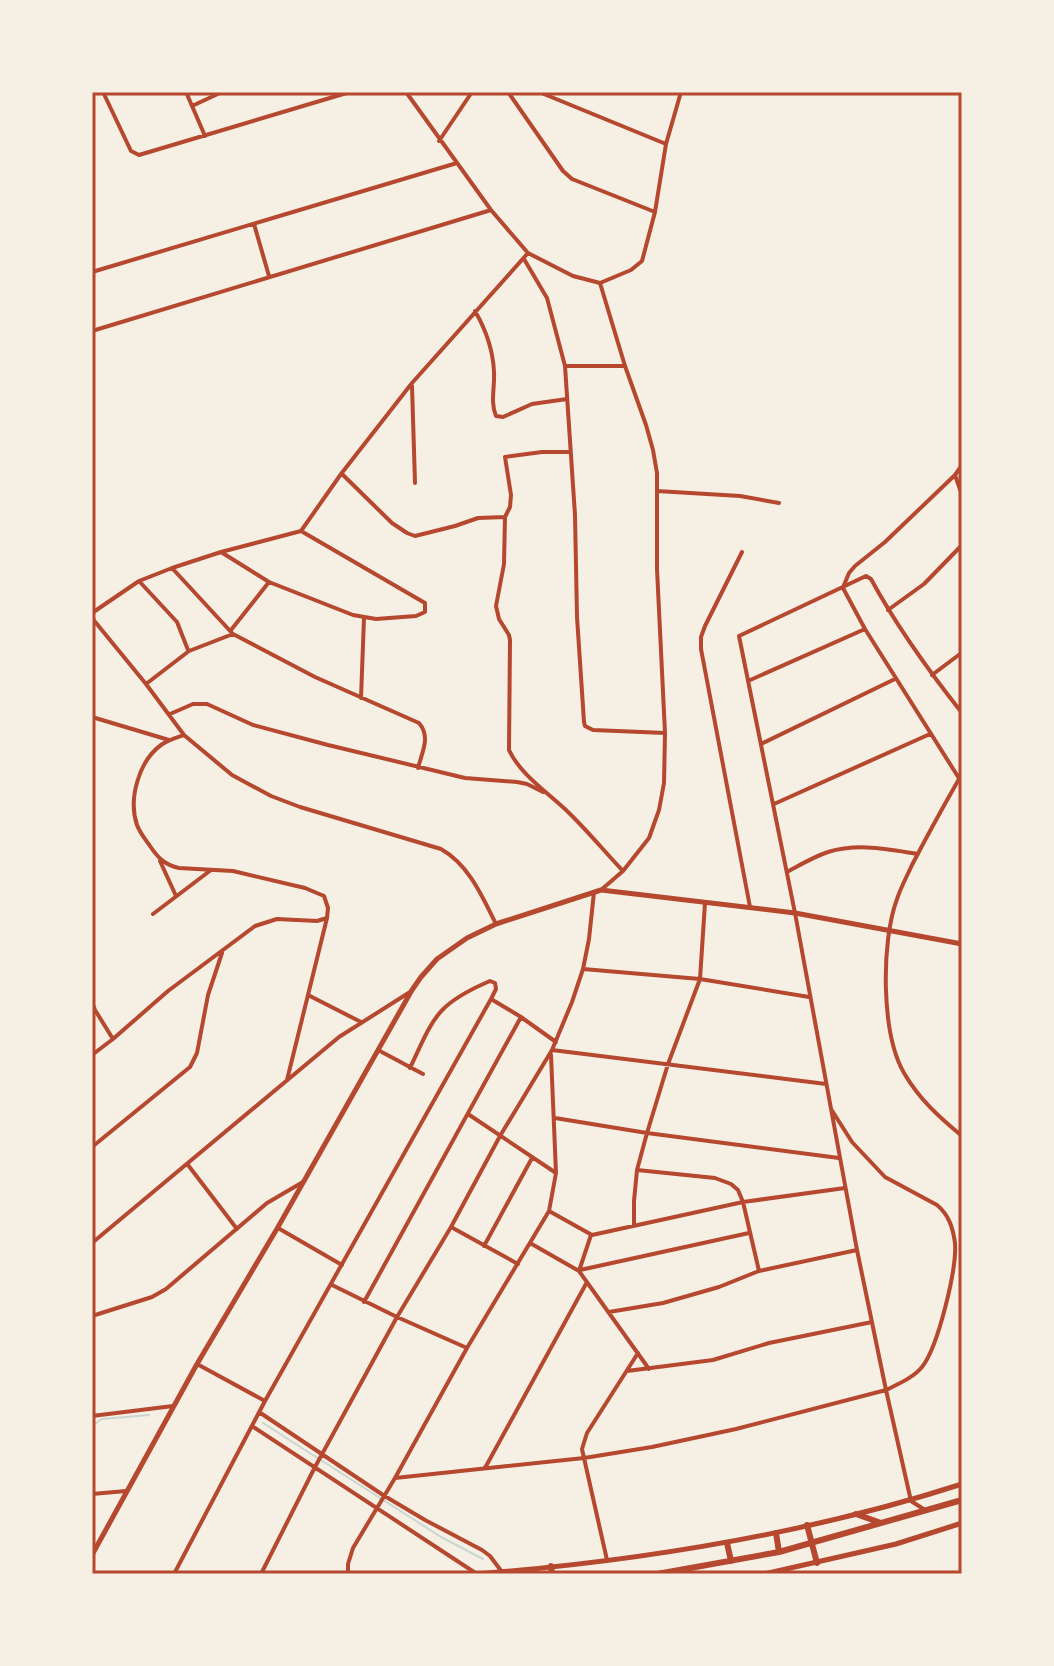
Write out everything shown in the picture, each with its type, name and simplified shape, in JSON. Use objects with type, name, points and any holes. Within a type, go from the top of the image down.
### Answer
[{"type":"highway","points":[[657,1574],[779,1552],[962,1500]]},
{"type":"highway","points":[[856,1514],[881,1523]]},
{"type":"highway","points":[[807,1525],[817,1563]]},
{"type":"highway","points":[[776,1533],[779,1552]]},
{"type":"highway","points":[[727,1543],[731,1561]]},
{"type":"street","points":[[103,92],[131,151],[136,155],[350,92]]},
{"type":"street","points":[[186,92],[205,136]]},
{"type":"street","points":[[192,106],[222,92]]},
{"type":"street","points":[[406,92],[439,141],[526,255],[547,298],[565,366],[585,726],[593,730],[665,733]]},
{"type":"street","points":[[439,141],[472,92]]},
{"type":"street","points":[[508,92],[563,171],[572,179],[655,212]]},
{"type":"street","points":[[539,92],[666,144]]},
{"type":"street","points":[[526,255],[573,276],[600,283],[631,270],[642,261],[655,212],[666,144],[681,92]]},
{"type":"street","points":[[92,272],[457,163]]},
{"type":"street","points":[[92,331],[491,210]]},
{"type":"street","points":[[254,224],[269,276]]},
{"type":"street","points":[[496,924],[476,884],[450,854],[300,807],[249,786],[232,775],[184,735],[92,615],[139,581],[221,552],[301,531],[412,383],[526,255]]},
{"type":"street","points":[[92,1555],[197,1364],[421,977],[437,959],[467,938],[496,924],[598,891],[623,871],[649,838],[664,783],[657,473],[653,450],[600,283]]},
{"type":"street","points":[[475,311],[491,347],[496,416],[503,417],[532,404],[567,399]]},
{"type":"street","points":[[565,366],[625,366]]},
{"type":"street","points":[[412,383],[415,483]]},
{"type":"street","points":[[571,452],[505,457],[511,495],[505,517],[504,564],[496,606],[510,640],[509,750],[512,757],[623,871]]},
{"type":"street","points":[[843,588],[855,566],[885,542],[962,465]]},
{"type":"street","points":[[341,474],[392,523],[415,536],[478,518],[505,517]]},
{"type":"street","points":[[955,475],[962,495]]},
{"type":"street","points":[[657,491],[740,496],[779,503]]},
{"type":"street","points":[[221,552],[269,582],[364,618],[416,616],[422,615],[427,608],[420,598],[301,531]]},
{"type":"street","points":[[888,610],[924,584],[962,545]]},
{"type":"street","points":[[742,552],[705,626],[701,649],[750,907]]},
{"type":"street","points":[[172,568],[232,632],[315,677],[419,723],[426,740],[418,768]]},
{"type":"street","points":[[927,1511],[911,1501],[886,1390],[740,635],[866,576],[871,579],[932,675],[962,713]]},
{"type":"street","points":[[139,581],[177,622],[189,651]]},
{"type":"street","points":[[146,684],[189,651],[232,632],[269,582]]},
{"type":"street","points":[[843,588],[895,679],[961,781],[931,827],[898,896],[889,929],[886,992],[893,1048],[902,1070],[928,1107],[962,1136]]},
{"type":"street","points":[[361,698],[364,618]]},
{"type":"street","points":[[748,681],[865,629]]},
{"type":"street","points":[[932,675],[960,654]]},
{"type":"street","points":[[761,744],[895,679]]},
{"type":"street","points":[[170,714],[193,704],[207,704],[253,725],[418,768],[465,778],[527,784],[550,796]]},
{"type":"street","points":[[92,717],[169,740]]},
{"type":"street","points":[[774,804],[930,734]]},
{"type":"street","points":[[176,896],[158,859],[140,832],[134,797],[137,782],[149,757],[159,746],[184,735]]},
{"type":"street","points":[[787,872],[823,853],[849,848],[918,854]]},
{"type":"street","points":[[158,859],[171,867],[233,871],[305,888],[324,896],[327,918],[287,1080]]},
{"type":"street","points":[[153,914],[213,868]]},
{"type":"street","points":[[598,891],[795,913],[962,944]]},
{"type":"street","points":[[261,1574],[322,1453],[397,1317],[552,1051],[583,969],[598,891]]},
{"type":"street","points":[[634,1226],[637,1170],[668,1064],[700,979],[705,902]]},
{"type":"street","points":[[92,1055],[168,991],[255,926],[277,919],[317,921],[327,918]]},
{"type":"street","points":[[92,1147],[190,1067],[197,1053],[208,995],[223,950]]},
{"type":"street","points":[[583,969],[700,979],[809,997]]},
{"type":"street","points":[[174,1574],[265,1401],[491,999],[496,989],[495,983],[490,981],[475,988],[444,1007],[432,1021],[410,1068]]},
{"type":"street","points":[[92,1243],[339,1037],[412,990]]},
{"type":"street","points":[[308,995],[361,1022]]},
{"type":"street","points":[[491,999],[556,1042]]},
{"type":"street","points":[[92,1002],[113,1039]]},
{"type":"street","points":[[364,1302],[521,1017]]},
{"type":"street","points":[[378,1050],[423,1074]]},
{"type":"street","points":[[552,1051],[826,1084]]},
{"type":"street","points":[[348,1574],[353,1548],[549,1211],[556,1173],[552,1051]]},
{"type":"street","points":[[395,1478],[584,1458],[697,1438],[886,1390],[920,1370],[929,1356],[946,1302],[954,1262],[954,1236],[949,1218],[929,1200],[885,1177],[852,1142],[830,1107]]},
{"type":"street","points":[[468,1114],[556,1173]]},
{"type":"street","points":[[555,1118],[839,1158]]},
{"type":"street","points":[[484,1246],[532,1158]]},
{"type":"street","points":[[188,1165],[237,1229]]},
{"type":"street","points":[[637,1170],[722,1180],[731,1184],[738,1190],[743,1202],[759,1271]]},
{"type":"street","points":[[92,1316],[152,1297],[166,1289],[267,1203],[303,1182]]},
{"type":"street","points":[[549,1211],[592,1235],[743,1202],[845,1188]]},
{"type":"street","points":[[278,1227],[342,1265]]},
{"type":"street","points":[[451,1227],[518,1264]]},
{"type":"street","points":[[579,1271],[749,1233]]},
{"type":"street","points":[[579,1271],[592,1235]]},
{"type":"street","points":[[530,1243],[579,1271],[649,1369]]},
{"type":"street","points":[[609,1312],[680,1298],[759,1271],[857,1250]]},
{"type":"street","points":[[485,1468],[587,1282]]},
{"type":"street","points":[[331,1284],[467,1348]]},
{"type":"street","points":[[627,1371],[713,1360],[769,1343],[872,1322]]},
{"type":"street","points":[[607,1562],[582,1449],[587,1433],[638,1353]]},
{"type":"street","points":[[197,1364],[265,1401]]},
{"type":"street","points":[[92,1416],[175,1406]]},
{"type":"street","points":[[259,1412],[383,1495],[482,1550],[502,1573]]},
{"type":"street","points":[[252,1426],[477,1574],[552,1570],[727,1543],[911,1501],[962,1484]]},
{"type":"street","points":[[92,1494],[126,1491]]},
{"type":"street","points":[[764,1574],[896,1544],[962,1523]]},
{"type":"waterway","points":[[92,1426],[102,1419],[149,1415]]},
{"type":"waterway","points":[[263,1423],[441,1537],[483,1559]]}]
